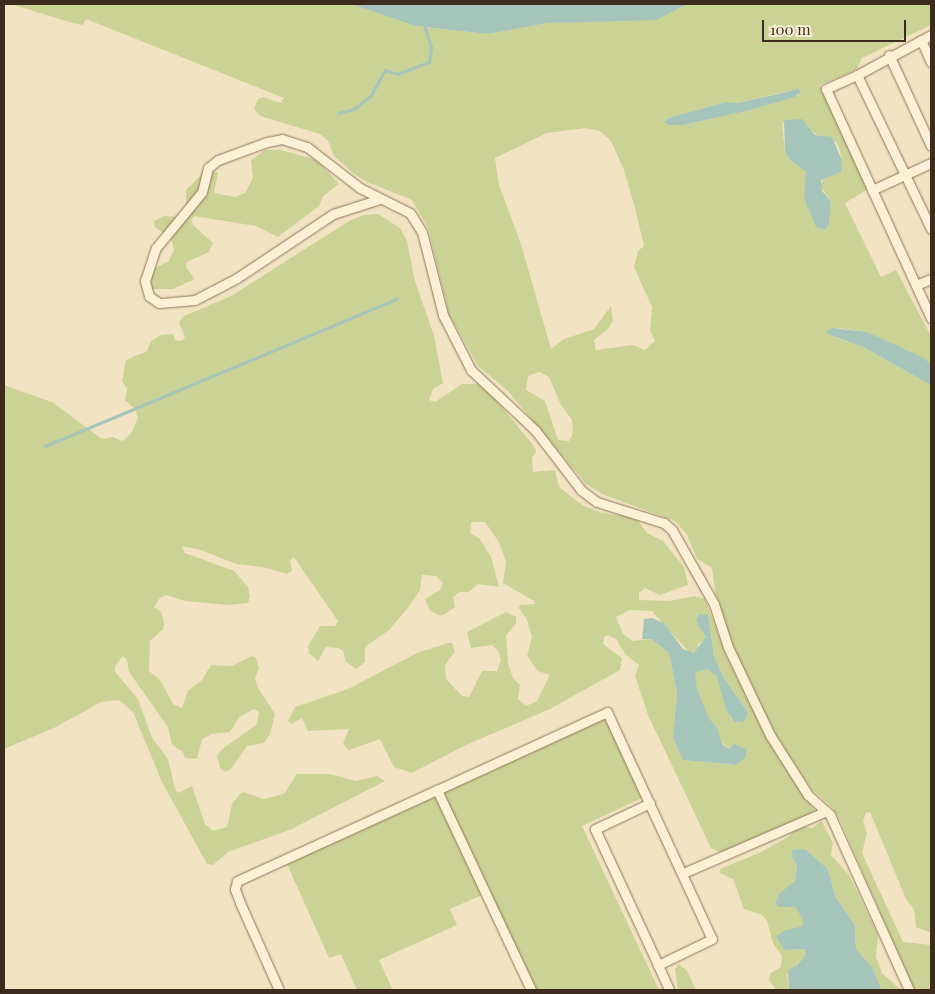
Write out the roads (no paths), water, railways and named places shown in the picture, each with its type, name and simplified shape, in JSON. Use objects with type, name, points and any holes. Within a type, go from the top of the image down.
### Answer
[{"type":"lane","points":[[931,35],[826,89],[931,318]]},
{"type":"lane","points":[[921,40],[931,62]]},
{"type":"lane","points":[[889,55],[931,146]]},
{"type":"lane","points":[[857,74],[931,229]]},
{"type":"lane","points":[[380,199],[334,214],[237,278],[194,300],[159,304],[149,296],[145,281],[156,248],[202,192],[208,168],[225,157],[267,142],[282,139],[294,142],[322,156],[343,176],[380,199],[404,209],[418,225],[443,315],[471,370],[535,430],[581,490],[597,502],[664,524],[672,530],[714,604],[728,647],[770,735],[808,795],[826,811],[909,990]]},
{"type":"lane","points":[[872,190],[931,163]]},
{"type":"lane","points":[[916,285],[931,279]]},
{"type":"lane","points":[[279,990],[241,905],[235,888],[237,880],[607,712],[712,939],[658,965]]},
{"type":"lane","points":[[437,790],[530,990]]},
{"type":"lane","points":[[650,804],[595,829],[669,990]]},
{"type":"lane","points":[[683,873],[826,811]]},
{"type":"water","points":[[351,4],[688,4],[656,20],[548,23],[488,34],[415,26]]},
{"type":"water","points":[[798,89],[801,91],[795,97],[747,111],[683,125],[668,125],[664,122],[668,118],[726,102],[738,103]]},
{"type":"water","points":[[802,119],[815,135],[832,137],[842,160],[841,172],[821,180],[822,191],[831,201],[829,225],[825,230],[816,227],[804,198],[806,172],[790,160],[785,151],[784,120]]},
{"type":"water","points":[[832,328],[867,332],[922,357],[931,364],[931,385],[863,347],[830,335],[826,331]]},
{"type":"water","points":[[699,614],[708,615],[714,656],[724,678],[748,712],[744,722],[734,722],[726,709],[717,677],[708,669],[695,673],[697,689],[709,718],[717,728],[722,744],[729,749],[734,744],[746,749],[746,757],[736,765],[683,760],[673,738],[677,693],[669,653],[651,639],[642,639],[644,619],[652,618],[664,623],[683,649],[694,653],[706,637],[696,621]]},
{"type":"water","points":[[805,849],[828,869],[836,898],[855,925],[856,949],[872,967],[882,990],[789,990],[788,970],[797,965],[806,954],[804,949],[784,950],[776,936],[786,930],[803,926],[803,920],[795,907],[779,907],[775,903],[780,893],[795,881],[797,865],[791,856],[793,850]]},
{"type":"waterway","points":[[338,113],[354,109],[371,95],[385,70],[397,74],[429,62],[431,47],[423,23]]},
{"type":"waterway","points":[[45,446],[396,299]]}]
